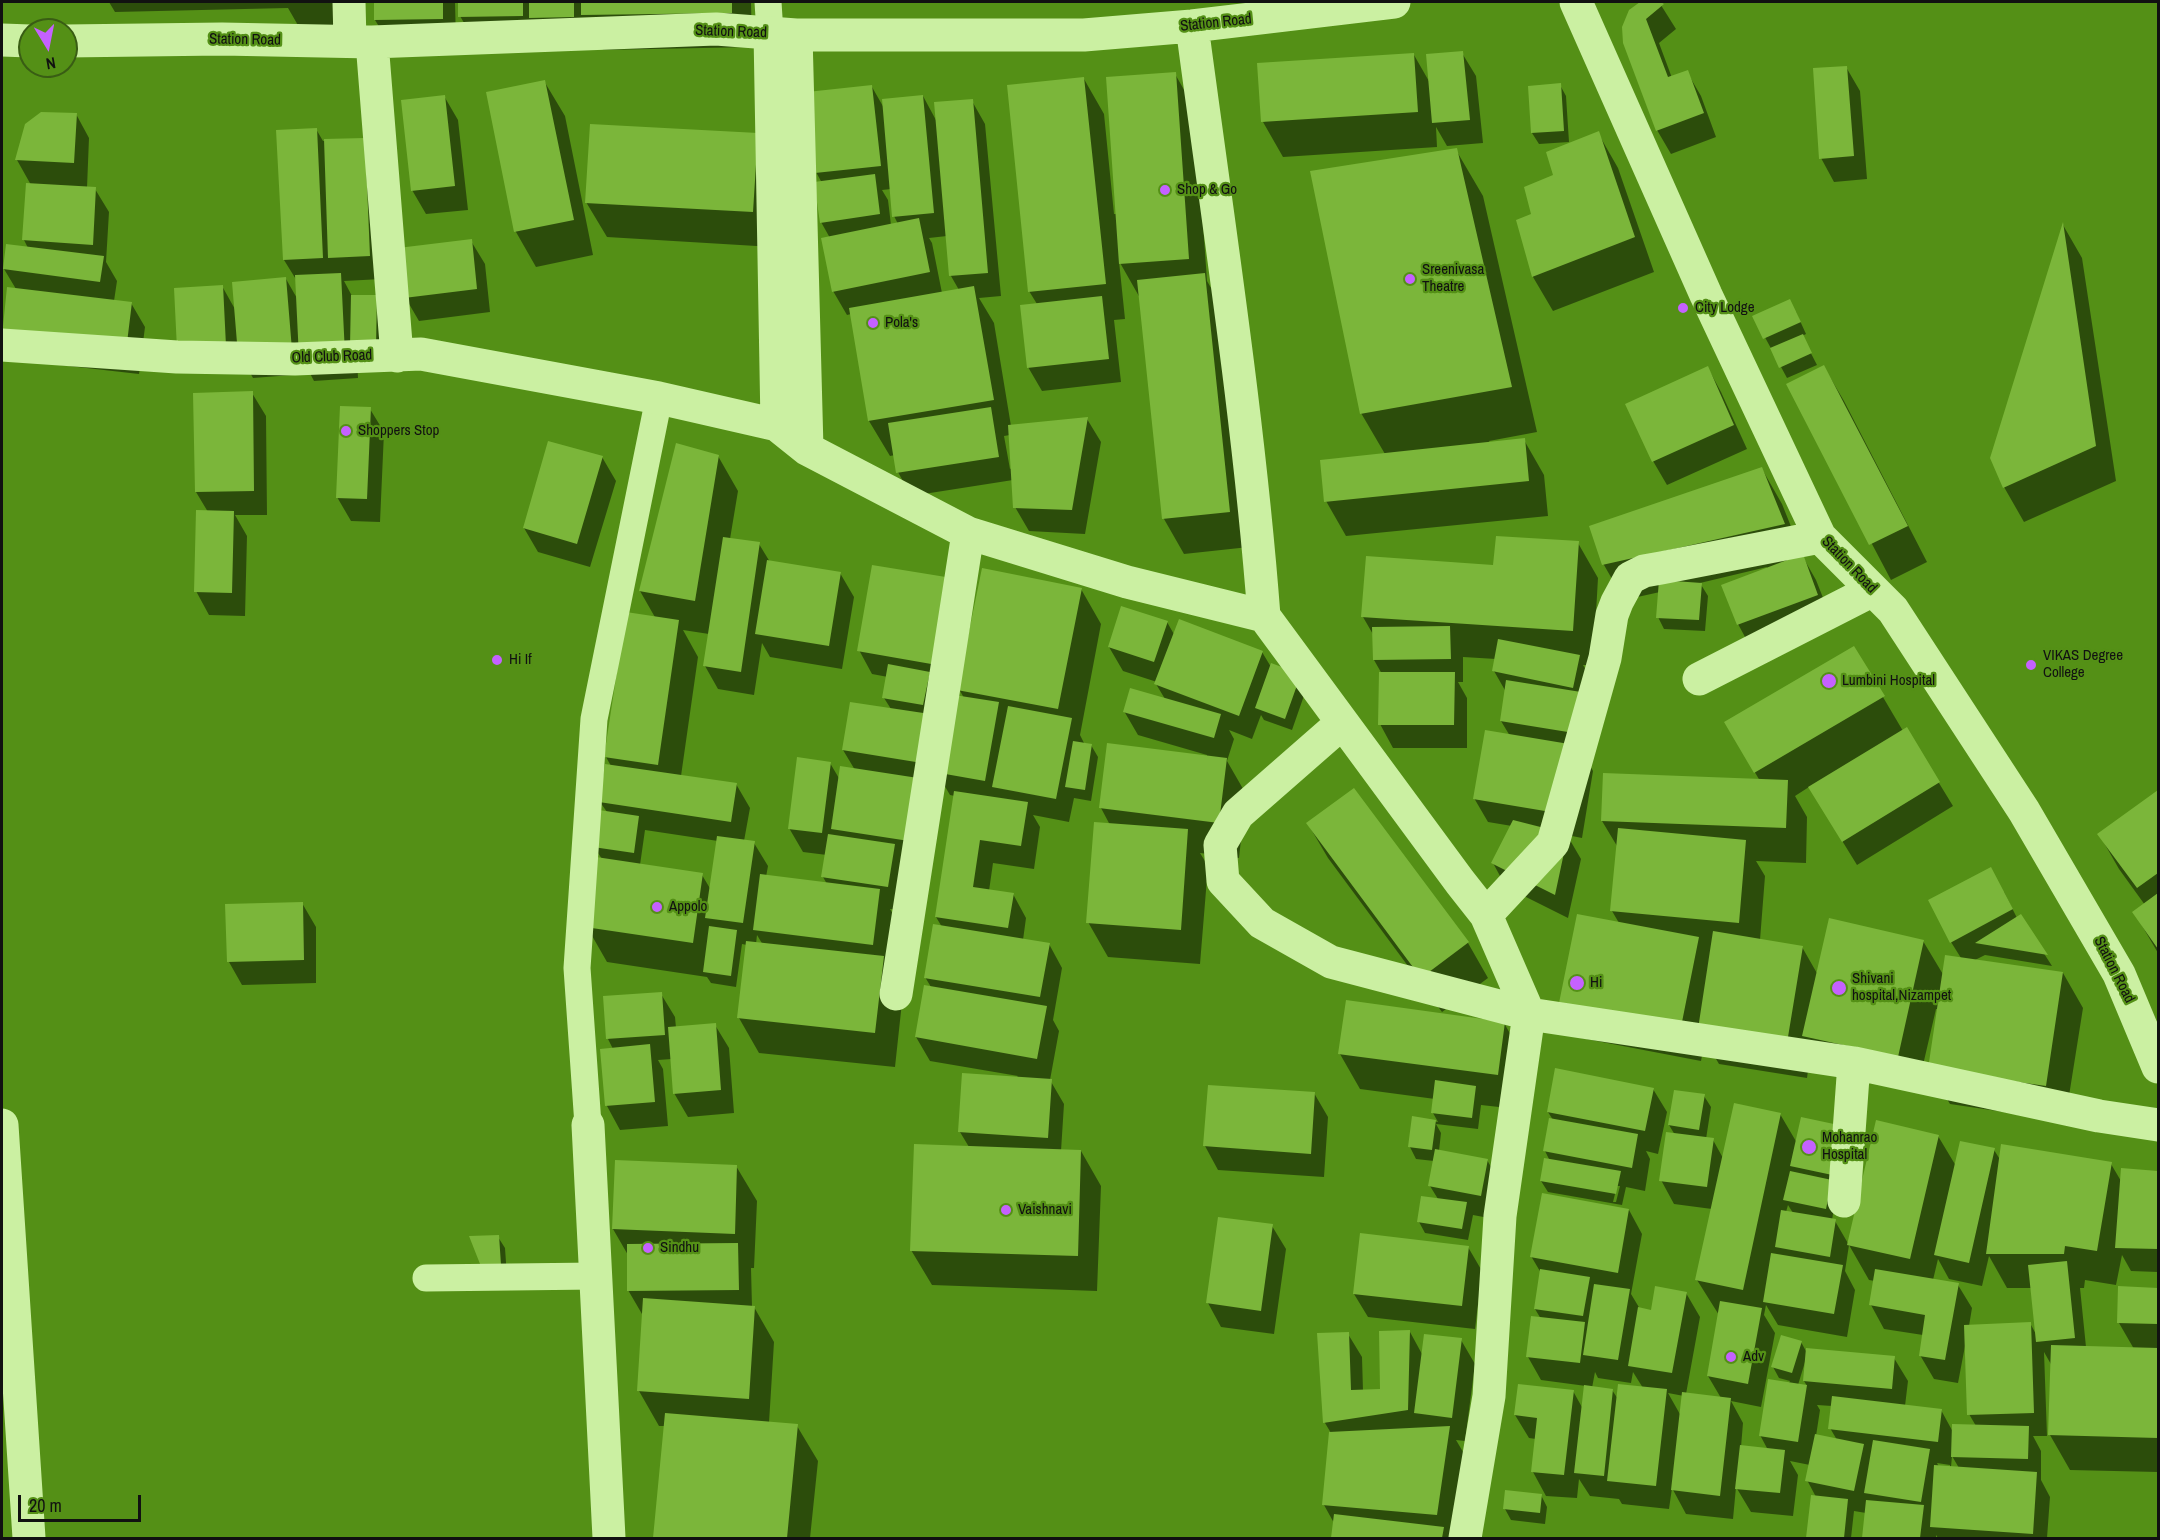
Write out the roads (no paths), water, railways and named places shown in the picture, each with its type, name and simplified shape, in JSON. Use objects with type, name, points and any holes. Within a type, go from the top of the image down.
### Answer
[{"type":"street","points":[[349,2],[361,42],[397,356]]},
{"type":"street","name":"Station Road","points":[[78,41],[222,39],[361,42],[717,29],[778,23],[1084,34],[1192,26],[1394,2]]},
{"type":"street","name":"Station Road","points":[[1576,2],[1706,295],[1820,537],[1893,610],[2024,811],[2119,974],[2158,1067]]},
{"type":"street","points":[[778,23],[777,425],[807,449],[968,533],[1127,582],[1264,616]]},
{"type":"street","points":[[778,23],[807,449]]},
{"type":"street","points":[[1192,26],[1244,411],[1257,523],[1264,616],[1486,915],[1529,1014],[1500,1216],[1489,1396],[1465,1539]]},
{"type":"street","points":[[2,40],[18,41]]},
{"type":"street","name":"Old Club Road","points":[[2,345],[177,357],[295,359],[421,354],[659,398],[777,425]]},
{"type":"street","points":[[609,1539],[588,1125],[577,968],[594,719],[659,398]]},
{"type":"street","points":[[896,994],[968,533]]},
{"type":"street","points":[[1486,915],[1553,843],[1605,658],[1612,615],[1630,578],[1653,569],[1820,537]]},
{"type":"street","points":[[1699,678],[1873,590]]},
{"type":"street","points":[[1342,723],[1238,814],[1220,845],[1223,881],[1262,923],[1331,962],[1529,1014],[1854,1063],[2099,1116],[2158,1125]]},
{"type":"street","points":[[1844,1201],[1854,1063]]},
{"type":"street","points":[[2,1125],[30,1539]]},
{"type":"street","points":[[426,1278],[596,1276]]},
{"type":"place","name":"Shop & Go","points":[[1165,190]]},
{"type":"place","name":"Sreenivasa Theatre","points":[[1410,279]]},
{"type":"place","name":"City Lodge","points":[[1683,308]]},
{"type":"place","name":"Pola's","points":[[873,323]]},
{"type":"place","name":"Shoppers Stop","points":[[346,431]]},
{"type":"place","name":"Hi If","points":[[497,660]]},
{"type":"place","name":"VIKAS Degree College","points":[[2031,665]]},
{"type":"place","name":"Lumbini Hospital","points":[[1829,681]]},
{"type":"place","name":"Appolo","points":[[657,907]]},
{"type":"place","name":"Hi","points":[[1577,983]]},
{"type":"place","name":"Shivani hospital,Nizampet","points":[[1839,988]]},
{"type":"place","name":"Mohanrao Hospital","points":[[1809,1147]]},
{"type":"place","name":"Vaishnavi","points":[[1006,1210]]},
{"type":"place","name":"Sindhu","points":[[648,1248]]},
{"type":"place","name":"Adv","points":[[1731,1357]]}]
